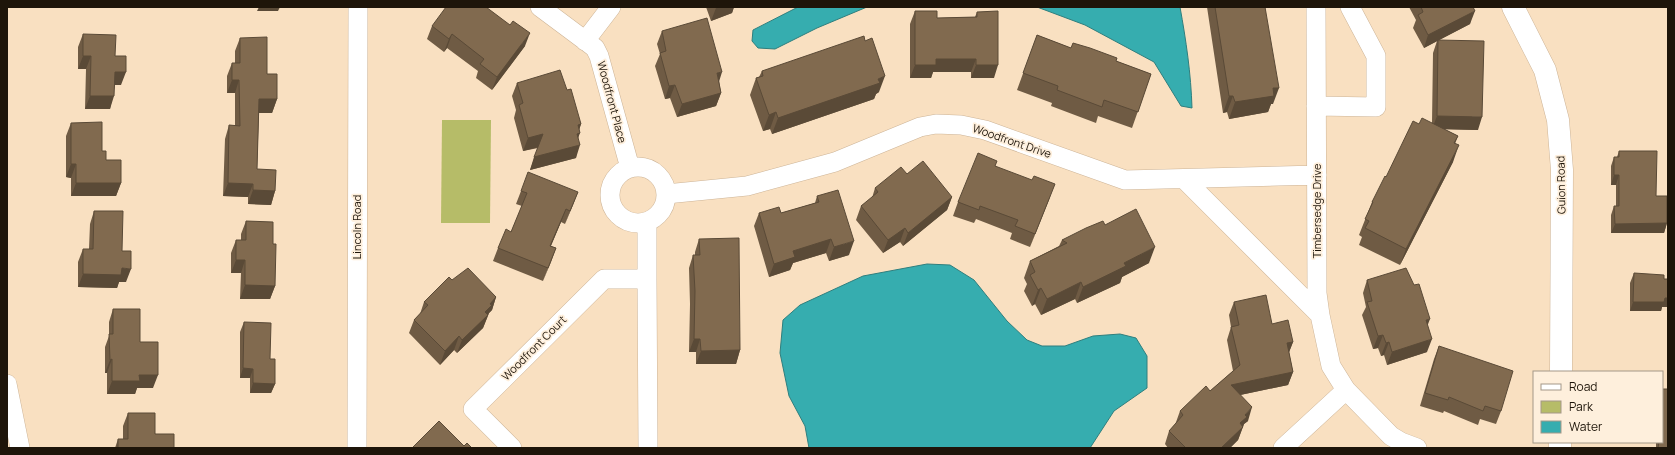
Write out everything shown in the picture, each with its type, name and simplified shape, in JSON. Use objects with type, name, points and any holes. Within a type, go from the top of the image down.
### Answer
[{"type":"street","name":"Lincoln Road","points":[[357,448],[358,7]]},
{"type":"street","name":"Woodfront Place","points":[[540,7],[595,48],[599,56],[630,168]]},
{"type":"street","points":[[585,41],[611,7]]},
{"type":"street","name":"Timbersedge Drive","points":[[1316,7],[1317,293],[1331,366],[1346,390],[1391,436],[1401,442],[1417,448]]},
{"type":"street","points":[[1316,106],[1376,106],[1376,56],[1350,7]]},
{"type":"street","name":"Guion Road","points":[[1513,7],[1545,70],[1558,120],[1562,177],[1561,371]]},
{"type":"street","name":"Woodfront Drive","points":[[666,194],[747,186],[835,162],[911,130],[936,124],[960,125],[985,130],[1118,179],[1132,181],[1316,175]]},
{"type":"street","points":[[630,168],[644,168],[657,174],[665,187],[666,194],[665,204],[661,212],[655,218],[647,222],[635,223],[624,220],[615,212],[610,195],[612,183],[619,174],[630,168]]},
{"type":"street","points":[[1184,179],[1320,315]]},
{"type":"street","points":[[647,222],[648,448]]},
{"type":"street","name":"Woodfront Court","points":[[512,448],[473,409],[604,279],[647,278]]},
{"type":"street","points":[[7,384],[20,448]]},
{"type":"street","points":[[1283,448],[1346,390]]},
{"type":"green space","points":[[442,120],[491,120],[490,223],[441,223]]},
{"type":"water","points":[[798,7],[867,7],[817,28],[775,49],[758,48],[752,41],[753,30]]},
{"type":"water","points":[[1037,7],[1180,7],[1188,57],[1192,108],[1181,106],[1154,62],[1085,25]]},
{"type":"water","points":[[927,264],[950,265],[974,280],[1007,321],[1027,340],[1042,346],[1065,346],[1093,336],[1120,334],[1136,338],[1147,356],[1147,388],[1114,411],[1090,448],[809,448],[805,426],[789,396],[780,353],[783,320],[800,305],[863,276]]},
{"type":"building","points":[[446,7],[486,7],[510,25],[513,21],[530,33],[497,77],[480,64],[484,59],[452,34],[449,39],[432,26]]},
{"type":"building","points":[[1215,7],[1265,7],[1279,88],[1273,88],[1274,96],[1235,102],[1233,96],[1229,96]]},
{"type":"building","points":[[1421,7],[1473,7],[1475,11],[1428,35],[1418,15],[1423,12]]},
{"type":"building","points":[[915,11],[937,11],[937,18],[977,17],[977,12],[998,11],[998,65],[976,65],[976,59],[936,59],[936,65],[915,65]]},
{"type":"building","points":[[707,18],[722,72],[717,73],[721,93],[682,104],[675,85],[669,86],[660,53],[666,51],[662,31]]},
{"type":"building","points":[[83,34],[116,35],[115,56],[126,56],[126,72],[115,72],[114,96],[90,96],[91,56],[83,56]]},
{"type":"building","points":[[1037,35],[1071,48],[1073,43],[1090,48],[1117,58],[1116,61],[1151,74],[1138,112],[1104,100],[1102,107],[1057,90],[1058,86],[1023,73]]},
{"type":"building","points":[[864,36],[865,41],[872,38],[885,76],[878,79],[880,83],[778,118],[776,112],[769,115],[756,78],[763,76],[762,71]]},
{"type":"building","points":[[267,37],[267,74],[277,74],[277,99],[259,99],[257,169],[276,170],[275,191],[253,190],[253,184],[228,183],[229,125],[240,126],[239,80],[232,80],[232,63],[240,63],[240,38]]},
{"type":"building","points":[[1438,40],[1484,41],[1482,117],[1437,116]]},
{"type":"building","points":[[560,70],[567,90],[571,89],[581,124],[578,125],[580,133],[577,134],[580,145],[534,157],[543,134],[528,138],[519,105],[523,103],[517,83]]},
{"type":"building","points":[[1422,118],[1458,136],[1454,143],[1459,145],[1406,249],[1365,228],[1369,221],[1365,219],[1413,121],[1419,124]]},
{"type":"building","points":[[102,122],[102,151],[106,151],[106,160],[121,160],[121,183],[76,183],[76,164],[71,164],[71,123]]},
{"type":"building","points":[[1619,151],[1657,151],[1656,196],[1667,196],[1667,223],[1615,224],[1614,206],[1619,206],[1619,175],[1614,175],[1614,157],[1619,157]]},
{"type":"building","points":[[978,153],[997,161],[995,166],[1032,180],[1034,176],[1055,184],[1035,234],[1015,226],[1018,220],[980,206],[979,210],[958,202]]},
{"type":"building","points":[[923,161],[952,197],[908,233],[905,228],[888,240],[861,206],[878,192],[875,188],[901,167],[907,174]]},
{"type":"building","points":[[528,172],[578,192],[570,211],[566,209],[550,246],[556,248],[548,268],[498,248],[506,229],[511,232],[527,193],[521,191]]},
{"type":"building","points":[[838,190],[854,241],[834,247],[831,239],[793,251],[795,257],[774,264],[759,213],[779,207],[781,213],[819,202],[817,196]]},
{"type":"building","points":[[1136,209],[1155,247],[1124,263],[1126,266],[1083,287],[1081,282],[1047,299],[1041,288],[1038,290],[1030,275],[1035,272],[1030,261],[1067,243],[1062,240],[1086,228],[1103,221],[1105,225]]},
{"type":"building","points":[[94,211],[123,211],[122,251],[131,251],[131,269],[122,268],[121,275],[83,274],[83,249],[93,249]]},
{"type":"building","points":[[246,221],[273,222],[273,244],[276,244],[275,286],[245,285],[245,260],[236,260],[236,240],[246,240]]},
{"type":"building","points":[[739,238],[740,350],[701,351],[700,339],[694,339],[695,291],[693,255],[700,255],[699,239]]},
{"type":"building","points":[[468,268],[496,297],[490,304],[492,305],[485,312],[488,315],[462,340],[459,336],[445,351],[414,320],[428,305],[424,302],[449,277],[452,280]]},
{"type":"building","points":[[1406,268],[1414,285],[1419,284],[1430,319],[1426,320],[1432,339],[1392,352],[1389,342],[1386,343],[1383,335],[1378,336],[1367,302],[1372,301],[1367,280]]},
{"type":"building","points":[[1634,273],[1664,275],[1664,279],[1668,279],[1668,298],[1665,298],[1664,302],[1633,302]]},
{"type":"building","points":[[1266,295],[1272,324],[1288,320],[1293,342],[1287,343],[1293,372],[1231,385],[1252,407],[1245,415],[1247,417],[1240,423],[1243,427],[1221,448],[1186,448],[1169,431],[1183,415],[1180,411],[1206,386],[1210,391],[1240,365],[1231,327],[1239,325],[1234,302]]},
{"type":"building","points":[[113,309],[140,309],[140,342],[158,342],[158,375],[139,375],[140,381],[112,381],[112,359],[110,360],[109,334],[113,334]]},
{"type":"building","points":[[244,322],[271,323],[270,359],[275,359],[275,384],[253,383],[253,369],[243,368]]},
{"type":"building","points":[[1439,346],[1513,371],[1501,411],[1485,406],[1483,411],[1449,397],[1448,400],[1425,393]]},
{"type":"building","points":[[1663,389],[1668,389],[1668,448],[1658,448],[1659,443],[1663,443]]},
{"type":"building","points":[[128,413],[155,413],[155,434],[174,434],[174,448],[118,448],[118,439],[128,439]]},
{"type":"building","points":[[439,421],[464,446],[467,443],[472,448],[412,448]]}]
